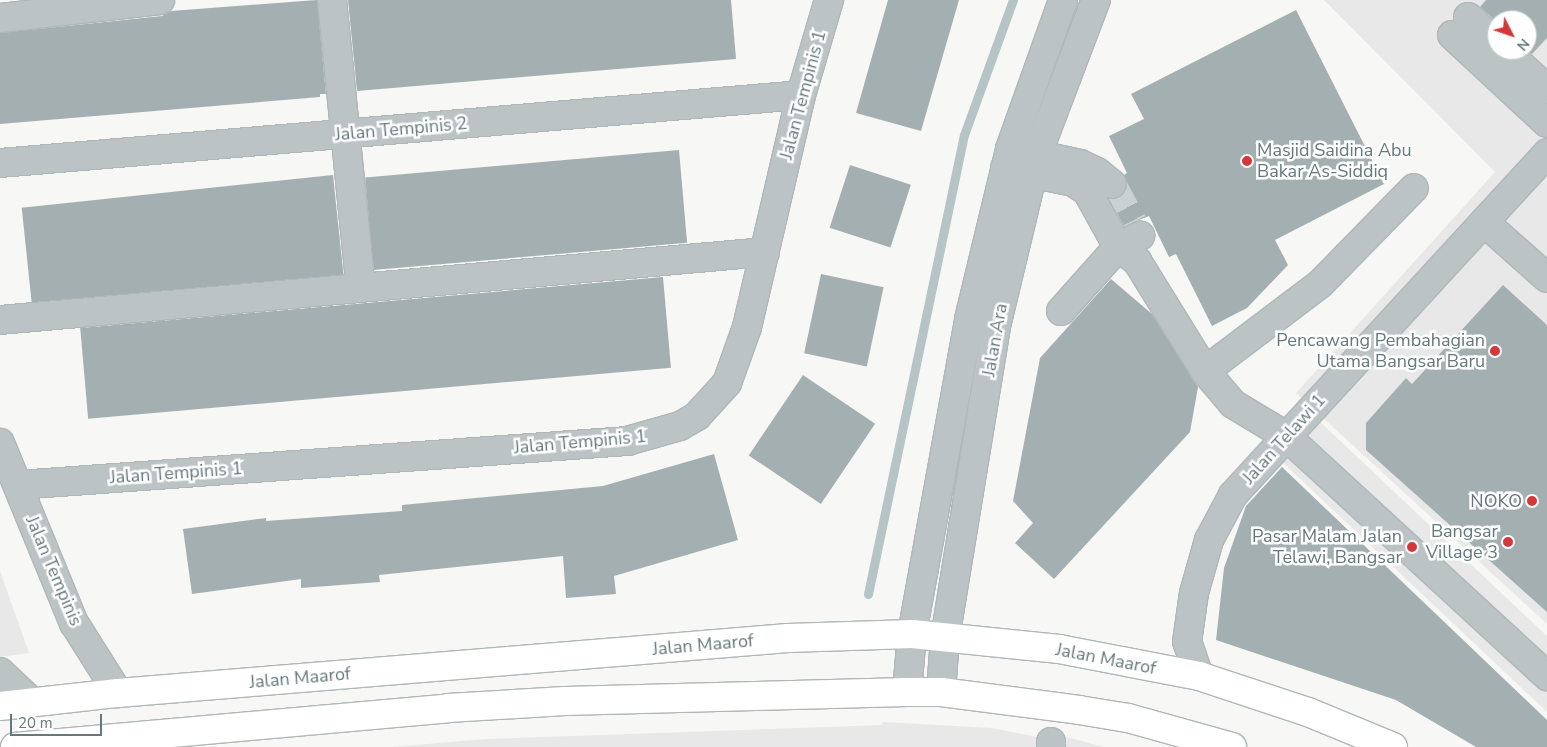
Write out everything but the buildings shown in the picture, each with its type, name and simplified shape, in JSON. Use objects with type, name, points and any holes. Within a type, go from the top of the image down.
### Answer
[{"type":"main road","name":"Jalan Maarof","points":[[0,706],[118,693],[788,638],[912,634],[1059,649],[1198,676],[1308,712],[1393,747]]},
{"type":"main road","points":[[14,747],[448,708],[565,701],[908,692],[941,692],[1128,718],[1232,747]]},
{"type":"street","points":[[0,18],[160,0]]},
{"type":"street","points":[[332,0],[361,288]]},
{"type":"street","name":"Jalan Tempinis 1","points":[[18,485],[627,441],[654,436],[680,426],[697,416],[727,383],[747,327],[802,95],[829,0]]},
{"type":"street","name":"Jalan Ara","points":[[908,692],[912,634],[969,319],[1007,158],[1063,0]]},
{"type":"street","name":"Jalan Ara","points":[[941,692],[945,638],[997,322],[1034,164],[1096,0]]},
{"type":"street","points":[[1487,38],[1460,26],[1487,56]]},
{"type":"street","points":[[1490,60],[1547,123]]},
{"type":"street","points":[[1515,60],[1547,88]]},
{"type":"street","name":"Jalan Tempinis 2","points":[[0,163],[802,95]]},
{"type":"street","name":"Jalan Telawi 1","points":[[1198,676],[1187,642],[1194,593],[1209,540],[1233,495],[1547,154]]},
{"type":"street","points":[[1007,158],[1034,164],[1088,191],[1132,242],[1205,370],[1233,404],[1286,436],[1547,676]]},
{"type":"street","points":[[1034,164],[1080,164],[1097,172],[1112,184]]},
{"type":"street","points":[[1205,370],[1320,284],[1414,188]]},
{"type":"street","points":[[1484,222],[1547,278]]},
{"type":"street","points":[[1061,311],[1132,242]]},
{"type":"street","points":[[0,320],[765,252]]},
{"type":"street","name":"Jalan Tempinis","points":[[0,443],[74,623],[118,693]]},
{"type":"street","points":[[0,672],[32,702]]},
{"type":"shaded area","points":[[1324,0],[1547,0],[1547,624],[1296,393],[1495,172]]},
{"type":"shaded area","name":"Pasar Malam Jalan Telawi, Bangsar","points":[[1316,418],[1547,636],[1547,712],[1278,458]]},
{"type":"shaded area","points":[[0,571],[29,653],[0,657]]},
{"type":"shaded area","points":[[883,722],[992,728],[1042,738],[1040,747],[392,747],[486,739],[882,725]]},
{"type":"shaded area","points":[[1067,737],[1103,747],[1065,747]]},
{"type":"waterway","points":[[868,594],[964,135],[1013,0]]},
{"type":"tunnel","points":[[1112,184],[1133,223]]},
{"type":"place","name":"Masjid Saidina Abu Bakar As-Siddiq","points":[[1247,161]]},
{"type":"place","name":"Pencawang Pembahagian Utama Bangsar Baru","points":[[1495,351]]},
{"type":"place","name":"NOKO","points":[[1532,501]]},
{"type":"place","name":"Bangsar Village 3","points":[[1508,542]]},
{"type":"place","name":"Pasar Malam Jalan Telawi, Bangsar","points":[[1412,547]]}]
